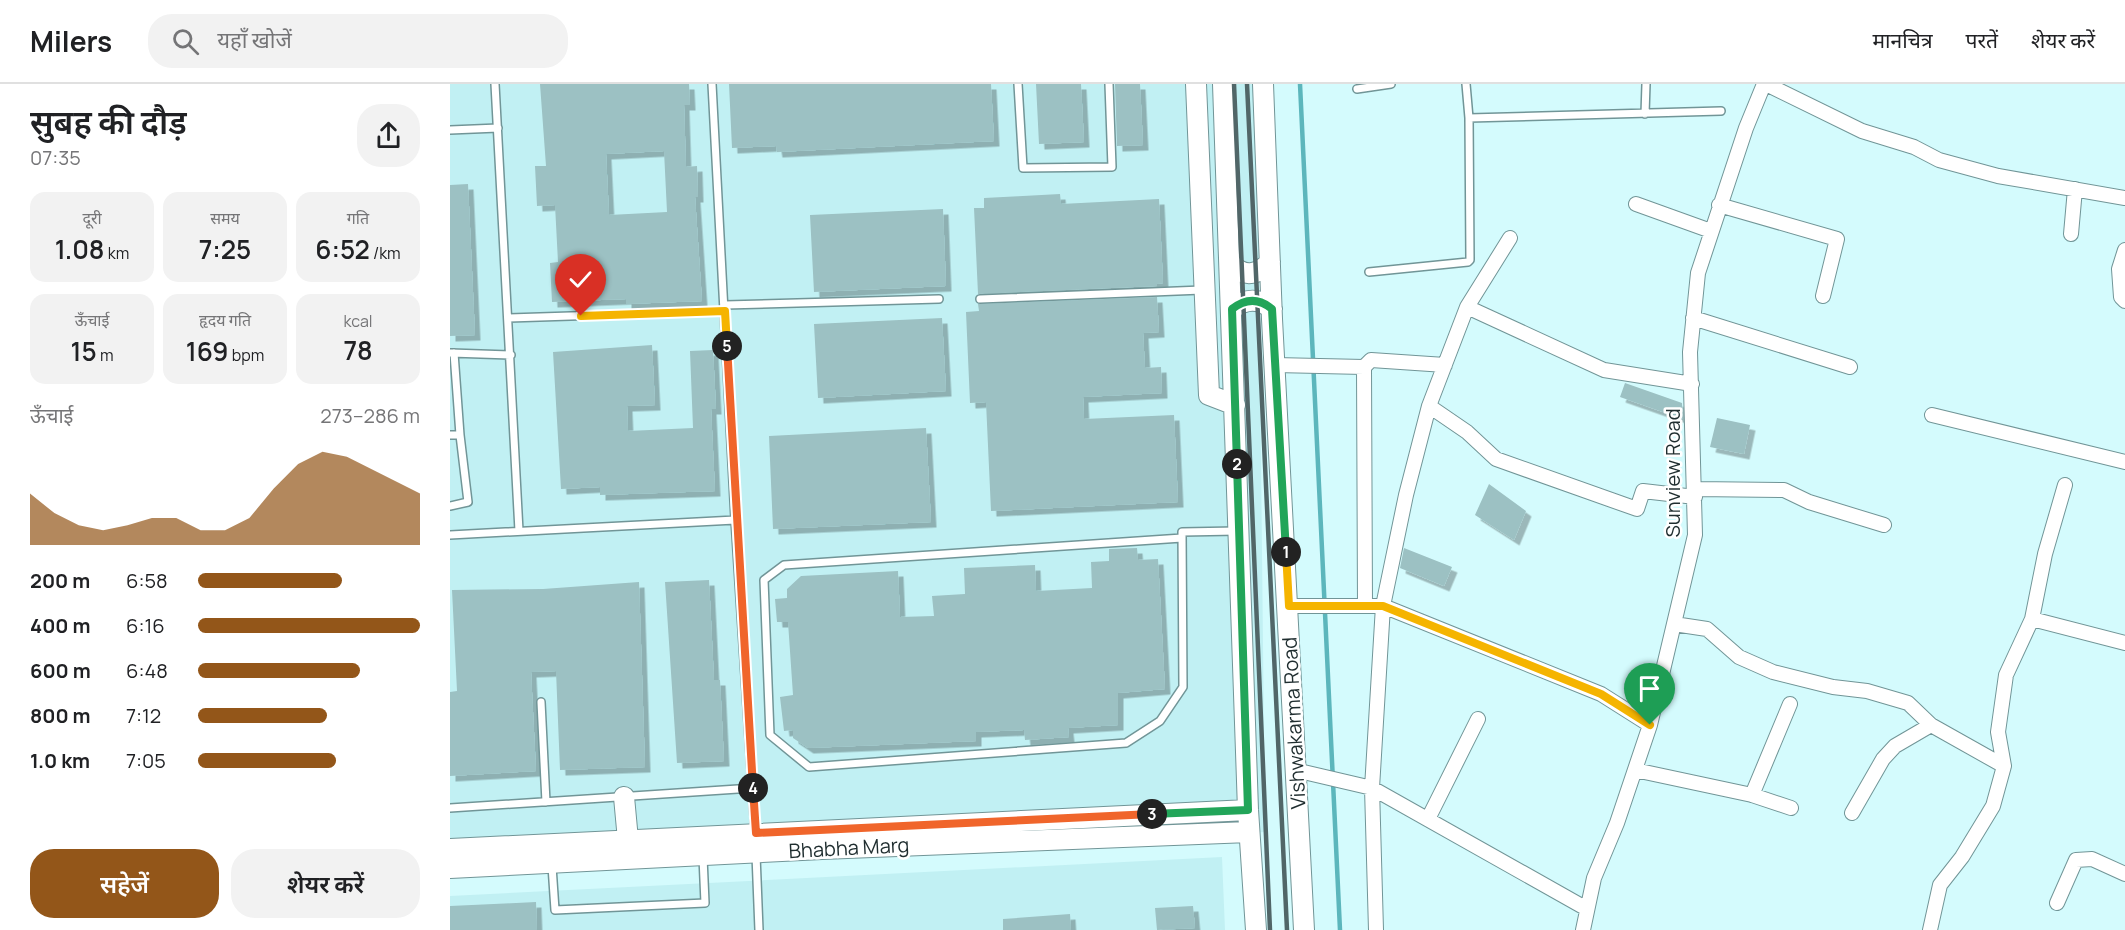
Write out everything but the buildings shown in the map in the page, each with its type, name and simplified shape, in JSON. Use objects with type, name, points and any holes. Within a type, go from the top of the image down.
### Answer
[{"type":"street","points":[[1196,84],[1209,395],[1235,405]]},
{"type":"street","points":[[1223,84],[1231,264],[1248,810],[1256,930]]},
{"type":"street","name":"Vishwakarma Road","points":[[1263,84],[1272,309],[1304,930]]},
{"type":"street","points":[[1765,84],[1862,131],[1914,147],[1939,160],[1998,176],[2125,198]]},
{"type":"street","name":"Sunview Road","points":[[1583,930],[1594,878],[1650,725],[1695,535],[1690,352],[1698,273],[1719,205],[1765,84]]},
{"type":"street","points":[[2071,234],[2075,189]]},
{"type":"street","points":[[1201,204],[1228,211]]},
{"type":"street","points":[[1636,204],[1711,231]]},
{"type":"street","points":[[1719,205],[1837,239],[1823,296]]},
{"type":"street","points":[[1376,930],[1372,788],[1383,606],[1406,495],[1429,406],[1467,307],[1510,238]]},
{"type":"street","points":[[2125,250],[2119,269],[2121,297],[2125,301]]},
{"type":"street","points":[[1231,264],[1238,272],[1251,274],[1263,270],[1270,262]]},
{"type":"street","points":[[1232,309],[1251,300],[1264,302],[1272,309]]},
{"type":"street","points":[[1467,307],[1604,370],[1692,384]]},
{"type":"street","points":[[1693,318],[1850,367]]},
{"type":"street","points":[[1365,606],[1364,367],[1371,360],[1445,364]]},
{"type":"street","points":[[1275,365],[1364,367]]},
{"type":"street","points":[[1429,406],[1467,432],[1496,459],[1637,509],[1643,491],[1695,493],[1784,490],[1809,502],[1884,525]]},
{"type":"street","points":[[1932,415],[2125,462]]},
{"type":"street","points":[[1930,930],[1940,885],[1962,857],[1993,806],[2004,766],[1998,732],[2006,675],[2032,619],[2045,554],[2065,485]]},
{"type":"street","points":[[1289,606],[1383,606],[1601,694],[1650,725]]},
{"type":"street","points":[[2032,619],[2125,641]]},
{"type":"street","points":[[1674,624],[1707,629],[1739,657],[1773,672],[1833,687],[1867,691],[1908,703],[1931,725],[2004,766]]},
{"type":"street","points":[[1752,795],[1790,704]]},
{"type":"street","points":[[1428,819],[1478,719]]},
{"type":"street","points":[[1852,813],[1883,759],[1895,746],[1931,725]]},
{"type":"street","points":[[1295,770],[1372,788],[1587,909]]},
{"type":"street","points":[[1635,770],[1752,795],[1791,808]]},
{"type":"street","points":[[624,797],[628,840]]},
{"type":"street","name":"Bhabha Marg","points":[[450,849],[1248,810]]},
{"type":"street","points":[[1186,812],[1187,834]]},
{"type":"street","name":"Bhabha Marg","points":[[450,868],[756,854],[834,848],[1249,832]]},
{"type":"street","points":[[2057,903],[2076,860],[2092,859],[2125,874]]},
{"type":"lane","points":[[495,84],[519,531]]},
{"type":"lane","points":[[712,84],[735,520],[756,833],[759,930]]},
{"type":"lane","points":[[1018,84],[1023,168],[1112,167],[1109,84]]},
{"type":"lane","points":[[1357,89],[1391,84]]},
{"type":"lane","points":[[1369,272],[1470,260],[1469,118],[1466,84]]},
{"type":"lane","points":[[1645,114],[1646,84]]},
{"type":"lane","points":[[1469,118],[1721,111]]},
{"type":"lane","points":[[450,130],[498,128]]},
{"type":"lane","points":[[980,299],[1204,290]]},
{"type":"lane","points":[[509,318],[939,299]]},
{"type":"lane","points":[[450,506],[468,502],[452,353],[511,355]]},
{"type":"lane","points":[[450,435],[460,435]]},
{"type":"lane","points":[[450,535],[735,520]]},
{"type":"lane","points":[[1182,538],[784,565],[764,580],[770,735],[809,767],[1126,743],[1160,721],[1183,687],[1182,532],[1239,531]]},
{"type":"lane","points":[[541,702],[546,802]]},
{"type":"lane","points":[[450,808],[753,789]]},
{"type":"lane","points":[[552,863],[555,910],[578,909],[705,903],[703,856]]},
{"type":"shaded area","points":[[450,84],[1257,84],[1265,832],[450,869]]},
{"type":"shaded area","points":[[1222,857],[1225,930],[450,930],[450,896]]},
{"type":"waterway","points":[[1300,84],[1340,930]]},
{"type":"railway","points":[[1234,84],[1270,930]]},
{"type":"railway","points":[[1247,84],[1287,930]]},
{"type":"route","points":[[581,316],[725,311],[735,520],[756,833],[1248,810],[1232,309],[1251,300],[1264,302],[1272,309],[1289,606],[1383,606],[1601,694],[1650,725]]}]
